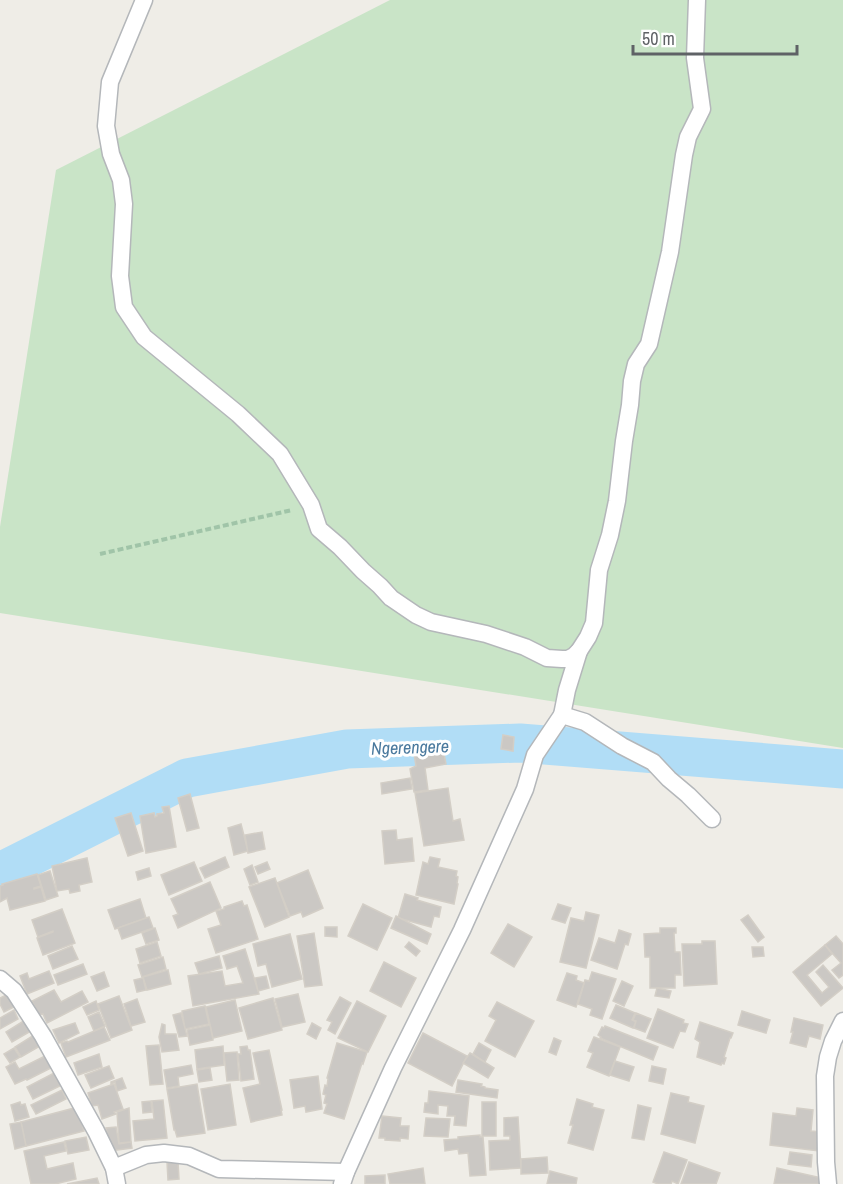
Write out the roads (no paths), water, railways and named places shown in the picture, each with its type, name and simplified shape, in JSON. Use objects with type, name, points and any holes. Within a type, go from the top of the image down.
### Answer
[{"type":"street","points":[[144,0],[110,82],[106,126],[111,154],[121,180],[124,204],[120,276],[124,306],[144,337],[238,414],[280,454],[311,505],[319,529],[391,598],[431,622],[486,634],[525,647],[548,658],[568,659],[579,651]]},
{"type":"street","points":[[0,979],[14,991],[43,1036],[96,1131],[116,1176],[146,1155],[164,1153],[189,1156],[219,1169],[344,1178],[393,1068],[462,930],[525,789],[535,755],[562,715],[579,651],[594,623],[599,570],[610,535],[617,501],[632,381],[636,364],[650,344],[670,252],[684,155],[688,137],[702,109],[695,58],[697,0]]},
{"type":"street","points":[[562,715],[585,722],[622,746],[653,762],[712,819]]},
{"type":"street","points":[[828,1184],[825,1076],[833,1041],[843,1022]]},
{"type":"waterway","name":"Ngerengere","points":[[0,872],[187,778],[347,749],[520,743],[843,769]]}]
